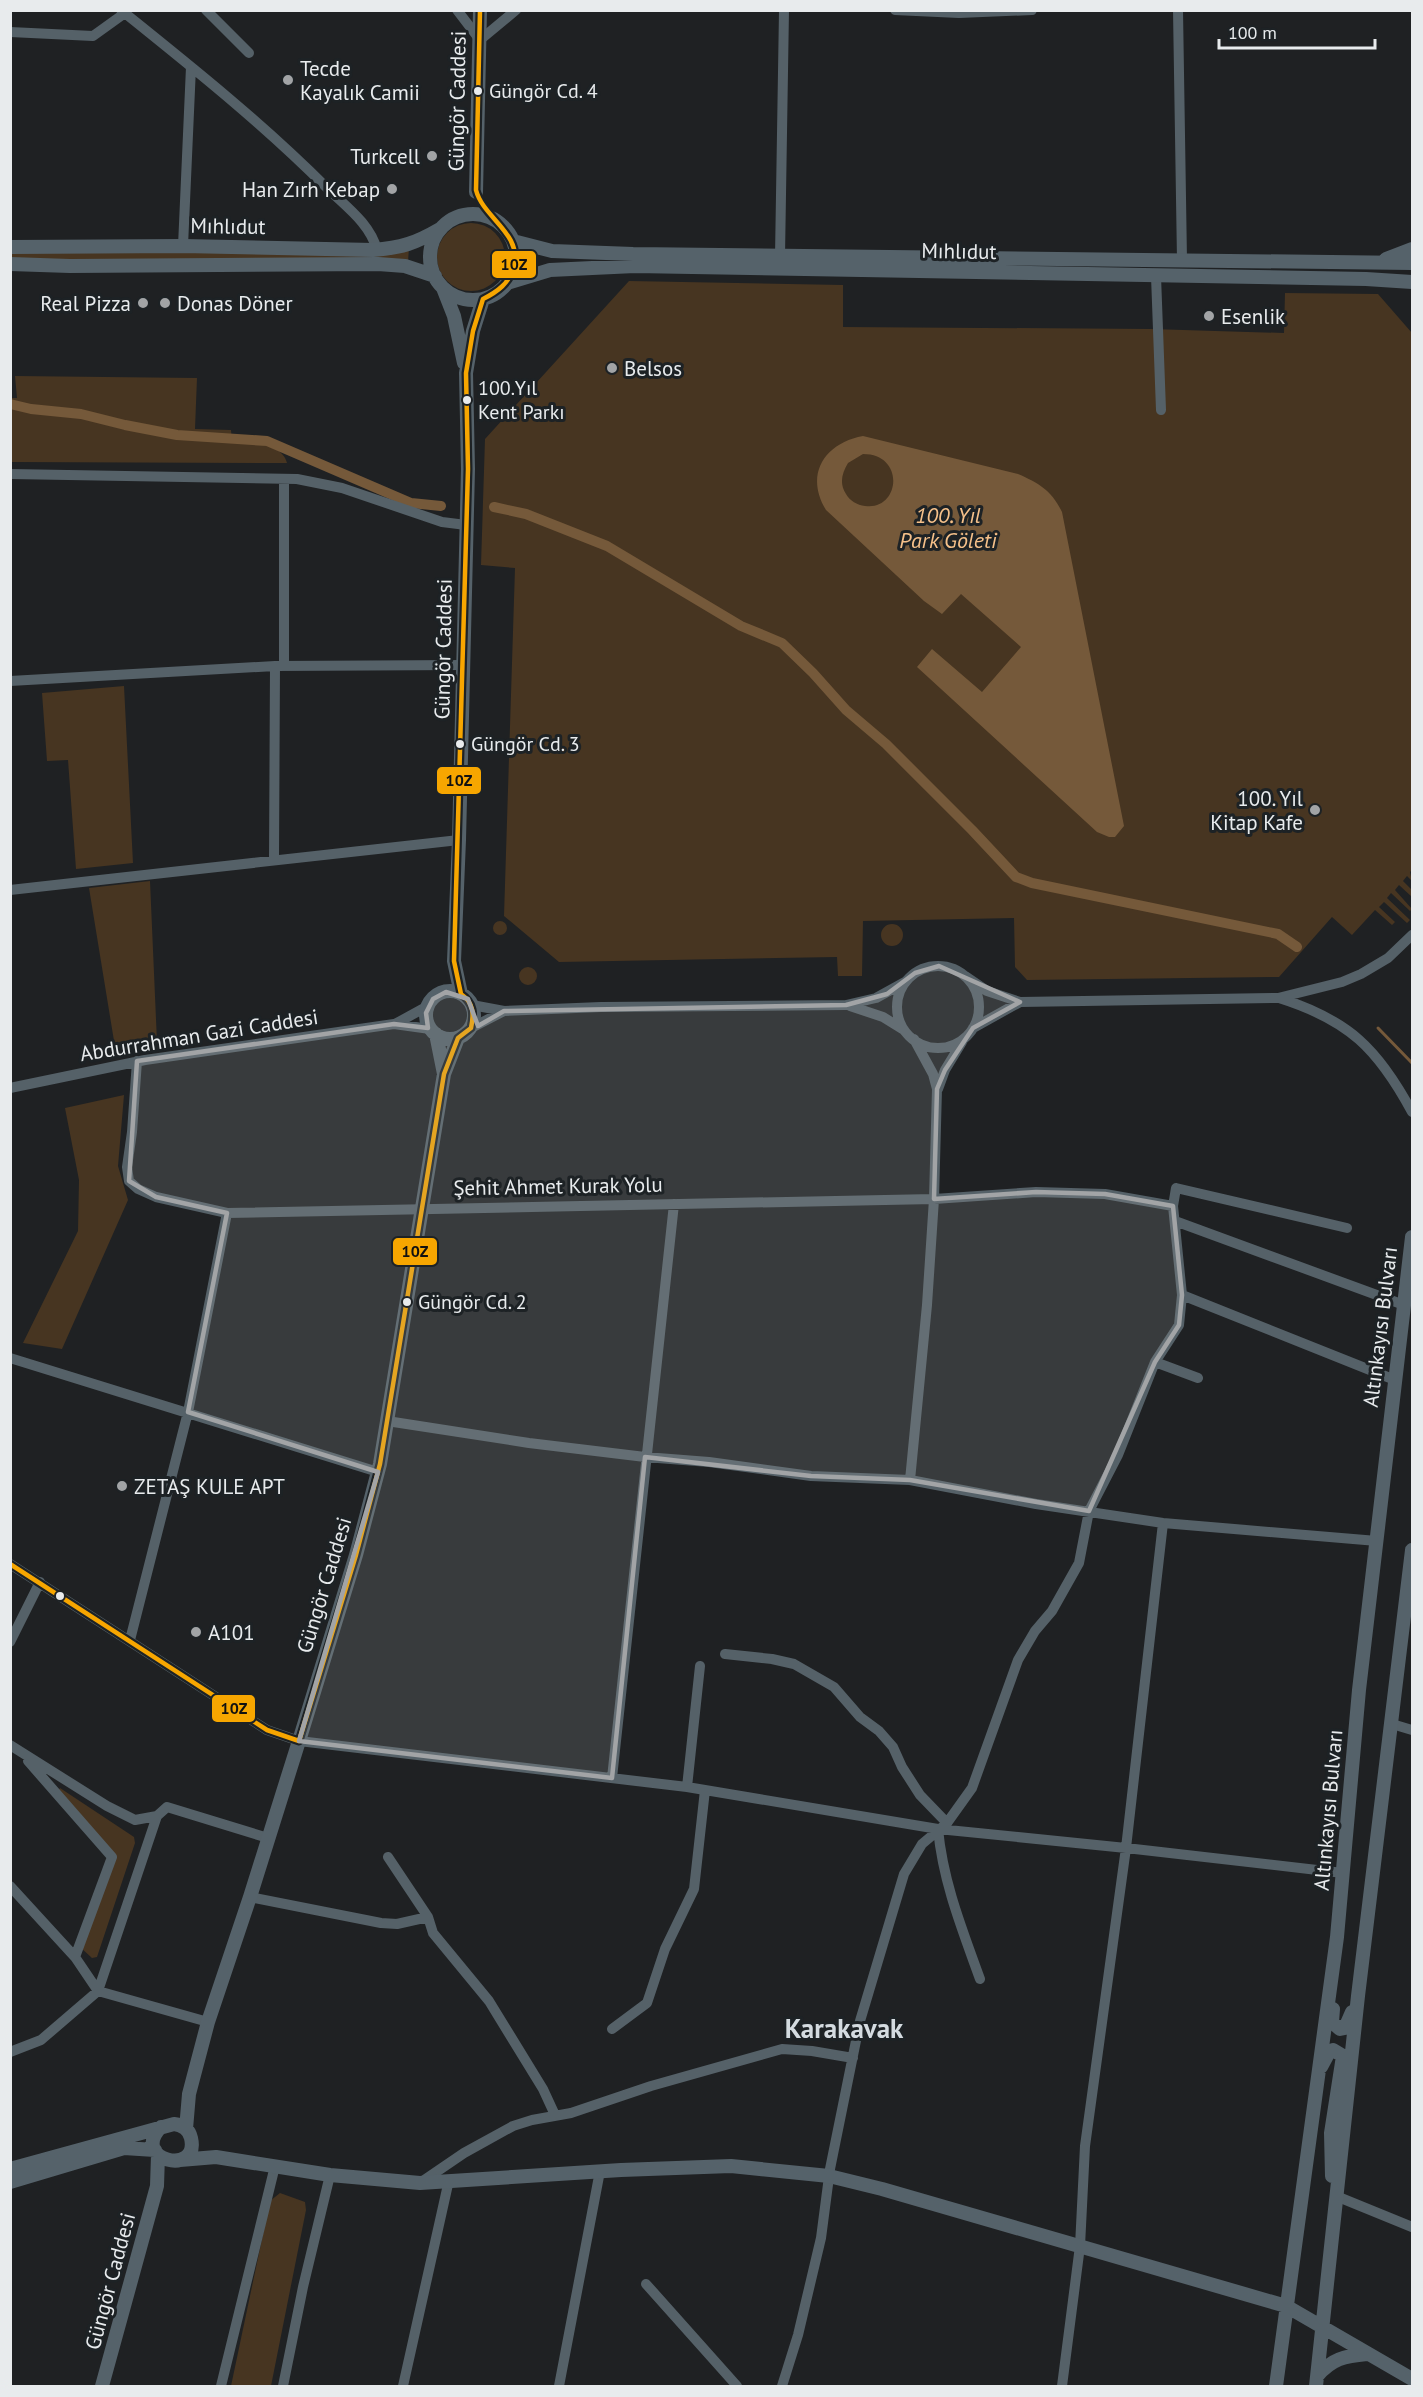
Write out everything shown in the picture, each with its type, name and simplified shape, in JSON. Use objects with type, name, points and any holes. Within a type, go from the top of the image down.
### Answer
[{"type":"main road","name":"Güngör Caddesi","points":[[476,192],[480,10]]},
{"type":"main road","points":[[439,282],[462,298],[483,298],[496,293],[507,283],[514,270],[516,255],[513,241],[505,229],[493,219],[476,192],[455,218],[440,229],[431,249],[430,263],[454,316],[466,373]]},
{"type":"main road","points":[[455,218],[480,215],[493,219]]},
{"type":"main road","name":"Mıhlıdut","points":[[10,247],[183,246],[377,250],[398,248],[416,242],[440,229]]},
{"type":"main road","name":"Mıhlıdut","points":[[513,241],[552,251],[780,256],[1413,263]]},
{"type":"main road","points":[[1378,261],[1413,249]]},
{"type":"main road","name":"Mıhlıdut","points":[[10,264],[70,266],[378,264],[405,266],[439,282]]},
{"type":"main road","name":"Mıhlıdut","points":[[507,283],[550,270],[635,266],[1413,282]]},
{"type":"main road","points":[[1395,281],[1413,290]]},
{"type":"main road","points":[[466,373],[473,331],[483,298]]},
{"type":"main road","name":"Güngör Caddesi","points":[[461,994],[454,961],[466,525],[466,373]]},
{"type":"main road","name":"Güngör Caddesi","points":[[439,994],[454,961]]},
{"type":"main road","points":[[446,992],[461,994],[472,1005],[474,1013],[471,1028],[458,1038],[451,1039],[433,1031],[426,1013],[428,1006],[439,994],[446,992]]},
{"type":"main road","name":"Güngör Caddesi","points":[[433,1031],[444,1074]]},
{"type":"main road","name":"Güngör Caddesi","points":[[158,2186],[191,2147],[188,2131],[189,2094],[208,2022],[299,1741],[356,1555],[378,1472],[444,1074],[458,1038]]},
{"type":"main road","name":"Altınkayısı Bulvarı","points":[[1276,2386],[1340,1906],[1359,1690],[1413,1237]]},
{"type":"main road","points":[[1316,2381],[1360,1980],[1413,1550]]},
{"type":"main road","points":[[1340,1906],[1341,1941],[1332,2022],[1336,2027],[1345,2028],[1348,2025],[1360,1980]]},
{"type":"main road","points":[[1317,2078],[1329,2052],[1334,2050],[1343,2056],[1331,2145],[1331,2168],[1336,2196]]},
{"type":"main road","name":"Güngör Caddesi","points":[[102,2386],[158,2186],[157,2152],[154,2138],[189,2094]]},
{"type":"main road","points":[[10,2169],[174,2124],[188,2131],[216,2157]]},
{"type":"main road","points":[[10,2182],[124,2148],[157,2152],[163,2159],[177,2161],[216,2157],[330,2175],[420,2183],[600,2171],[731,2166],[829,2176],[882,2189],[1286,2307],[1413,2379]]},
{"type":"main road","points":[[1316,2381],[1329,2363],[1340,2358],[1367,2354]]},
{"type":"street","points":[[206,10],[249,53]]},
{"type":"street","points":[[457,10],[480,40],[516,10]]},
{"type":"street","points":[[780,256],[784,10]]},
{"type":"street","points":[[895,10],[959,13],[1032,10]]},
{"type":"street","points":[[1178,10],[1182,260]]},
{"type":"street","points":[[10,32],[93,36],[123,12],[295,156],[368,229],[377,250]]},
{"type":"street","points":[[183,246],[191,67]]},
{"type":"street","points":[[1156,276],[1161,411]]},
{"type":"street","points":[[10,474],[297,479],[342,488],[442,522],[466,525]]},
{"type":"street","points":[[274,859],[284,479]]},
{"type":"street","points":[[10,681],[279,666],[463,665]]},
{"type":"street","points":[[10,890],[459,840]]},
{"type":"street","points":[[472,1005],[504,1011],[601,1007],[846,1005],[876,998],[905,982],[920,970],[939,966],[953,968],[987,991],[1020,1002],[1278,998],[1342,982],[1361,974],[1388,958],[1413,935]]},
{"type":"street","points":[[965,976],[974,987],[979,1000],[979,1014],[974,1028]]},
{"type":"street","points":[[904,1030],[897,1006],[899,993],[905,982]]},
{"type":"street","points":[[1278,998],[1323,1014],[1347,1029],[1383,1065],[1413,1112]]},
{"type":"street","points":[[938,1089],[952,1056],[964,1038],[974,1028],[1020,1002]]},
{"type":"street","points":[[846,1005],[883,1017],[925,1046],[938,1048],[952,1046],[964,1038]]},
{"type":"street","name":"Abdurrahman Gazi Caddesi","points":[[394,1024],[428,1006]]},
{"type":"street","points":[[471,1028],[504,1011]]},
{"type":"street","name":"Abdurrahman Gazi Caddesi","points":[[10,1088],[136,1061],[394,1024],[433,1031]]},
{"type":"street","points":[[910,1480],[927,1305],[938,1089],[933,1074],[914,1039]]},
{"type":"street","name":"Şehit Ahmet Kurak Yolu","points":[[136,1061],[132,1131],[127,1167],[129,1181],[138,1190],[156,1197],[227,1213],[423,1207],[934,1199],[1036,1192],[1105,1194],[1173,1206]]},
{"type":"street","points":[[782,2386],[798,2335],[821,2238],[829,2176],[860,2021],[904,1874],[922,1844],[942,1826],[972,1788],[1018,1660],[1035,1631],[1052,1611],[1079,1563],[1089,1511],[1118,1455],[1155,1362],[1179,1325],[1182,1295],[1173,1206],[1176,1188],[1347,1228]]},
{"type":"street","points":[[612,1778],[674,1204]]},
{"type":"street","points":[[130,1640],[188,1412],[227,1213]]},
{"type":"street","points":[[1175,1221],[1404,1305]]},
{"type":"street","points":[[1182,1295],[1395,1380]]},
{"type":"street","points":[[10,1358],[378,1472]]},
{"type":"street","points":[[1155,1362],[1198,1378]]},
{"type":"street","points":[[387,1420],[529,1443],[645,1457],[709,1462],[811,1476],[910,1480],[1035,1504],[1163,1522],[1377,1541]]},
{"type":"street","points":[[1062,2386],[1080,2246],[1085,2146],[1126,1848],[1163,1522]]},
{"type":"street","points":[[10,1564],[267,1730],[299,1741],[687,1787],[942,1826],[1343,1872]]},
{"type":"street","points":[[10,1642],[40,1582]]},
{"type":"street","points":[[725,1654],[794,1664],[834,1687],[860,1717],[879,1731],[893,1747],[902,1767],[942,1826],[940,1854],[952,1902],[980,1979]]},
{"type":"street","points":[[687,1787],[700,1666]]},
{"type":"street","points":[[1392,1724],[1413,1730]]},
{"type":"street","points":[[14,1748],[107,1806],[135,1820],[157,1816]]},
{"type":"street","points":[[14,1748],[112,1857],[75,1957]]},
{"type":"street","points":[[612,2029],[646,2003],[665,1949],[694,1889],[705,1790]]},
{"type":"street","points":[[10,2052],[41,2040],[98,1991],[157,1816],[167,1806],[268,1838]]},
{"type":"street","points":[[388,1857],[428,1917],[433,1933],[489,2001],[543,2089],[555,2115]]},
{"type":"street","points":[[10,1886],[75,1957],[98,1991],[208,2022]]},
{"type":"street","points":[[250,1897],[381,1923],[397,1924],[428,1917]]},
{"type":"street","points":[[420,2183],[464,2153],[513,2126],[782,2049],[853,2058]]},
{"type":"street","points":[[221,2386],[275,2166]]},
{"type":"street","points":[[559,2386],[600,2171]]},
{"type":"street","points":[[283,2386],[303,2287],[330,2175]]},
{"type":"street","points":[[403,2386],[449,2180]]},
{"type":"street","points":[[1336,2196],[1413,2227]]},
{"type":"street","points":[[646,2284],[737,2386]]},
{"type":"highlighted area","points":[[939,966],[1020,1002],[973,1028],[945,1070],[937,1089],[934,1199],[1036,1192],[1105,1194],[1173,1206],[1182,1295],[1179,1325],[1155,1362],[1089,1511],[910,1480],[811,1476],[645,1457],[612,1778],[299,1741],[378,1472],[188,1412],[227,1213],[156,1197],[129,1181],[137,1061],[394,1024],[428,1028],[426,1013],[433,999],[446,992],[468,999],[478,1026],[504,1011],[846,1005],[887,994],[915,973]]},
{"type":"shaded area","points":[[471,223],[484,226],[495,233],[502,244],[505,257],[502,270],[495,281],[484,288],[471,291],[458,288],[447,281],[440,270],[437,257],[440,244],[447,233],[458,226]]},
{"type":"shaded area","points":[[409,248],[408,262],[11,259],[11,250]]},
{"type":"shaded area","name":"100.Yıl Kent Parkı","points":[[629,281],[843,285],[843,327],[1151,329],[1284,333],[1285,293],[1378,294],[1412,333],[1412,870],[1410,872],[1412,881],[1407,876],[1403,881],[1412,890],[1412,897],[1399,885],[1395,890],[1412,909],[1410,911],[1391,893],[1387,898],[1410,920],[1407,923],[1384,902],[1379,907],[1395,922],[1392,925],[1375,910],[1352,935],[1332,917],[1279,977],[1027,980],[1015,967],[1014,918],[863,921],[862,976],[838,976],[837,957],[559,962],[504,916],[515,568],[481,565],[485,439]]},
{"type":"shaded area","points":[[15,376],[197,378],[195,429],[231,430],[232,441],[272,448],[284,456],[287,463],[11,462],[11,398],[17,398]]},
{"type":"shaded area","points":[[124,686],[133,863],[76,869],[68,760],[47,761],[42,693]]},
{"type":"shaded area","points":[[150,881],[157,1042],[115,1047],[89,888]]},
{"type":"shaded area","points":[[500,921],[505,923],[507,928],[505,933],[500,935],[495,933],[493,928],[495,923]]},
{"type":"shaded area","points":[[892,924],[902,931],[903,935],[896,945],[892,946],[882,939],[881,935],[888,925]]},
{"type":"shaded area","points":[[528,967],[534,970],[537,976],[534,982],[528,985],[522,982],[519,976],[522,970]]},
{"type":"shaded area","points":[[124,1095],[118,1166],[128,1200],[62,1349],[23,1343],[78,1231],[79,1180],[65,1108]]},
{"type":"shaded area","points":[[60,1788],[134,1837],[135,1843],[97,1957],[92,1958],[80,1947],[108,1853],[56,1795]]},
{"type":"shaded area","points":[[280,2193],[305,2202],[306,2210],[271,2386],[231,2386],[270,2201]]},
{"type":"water","name":"100. Yıl Park Göleti","points":[[863,436],[1018,474],[1044,488],[1054,498],[1062,512],[1124,826],[1115,837],[1097,832],[917,667],[932,649],[982,692],[1021,647],[961,594],[942,614],[924,601],[826,510],[817,484],[818,473],[829,453],[838,445]],"holes":[[[863,454],[877,456],[892,472],[891,492],[877,505],[859,505],[850,499],[844,490],[842,482],[844,471],[848,463]]]},
{"type":"waterway","points":[[10,404],[31,409],[81,414],[177,435],[267,441],[411,503],[441,506]]},
{"type":"waterway","points":[[494,507],[526,514],[607,546],[741,626],[782,643],[846,710],[886,744],[1016,877],[1032,883],[1278,934],[1297,947]]},
{"type":"waterway","points":[[1378,1028],[1412,1063]]},
{"type":"transit line","name":"10Z","points":[[10,1564],[267,1730],[299,1741],[356,1555],[380,1464],[444,1074],[458,1038],[471,1028],[473,1018],[471,1005],[461,994],[454,961],[468,469],[466,373],[473,331],[483,299],[506,282],[514,266],[515,254],[507,235],[486,209],[476,190],[480,10]]},
{"type":"place","name":"Tecde Kayalık Camii","points":[[288,80]]},
{"type":"place","name":"Güngör Cd. 4","points":[[478,91]]},
{"type":"place","name":"Turkcell","points":[[432,156]]},
{"type":"place","name":"Han Zırh Kebap","points":[[392,189]]},
{"type":"place","name":"Real Pizza","points":[[143,303]]},
{"type":"place","name":"Donas Döner","points":[[165,303]]},
{"type":"place","name":"Esenlik","points":[[1209,316]]},
{"type":"place","name":"Belsos","points":[[612,368]]},
{"type":"place","name":"100.Yıl Kent Parkı","points":[[467,400]]},
{"type":"place","name":"Güngör Cd. 3","points":[[460,744]]},
{"type":"place","name":"100. Yıl Kitap Kafe","points":[[1315,810]]},
{"type":"place","name":"Güngör Cd. 2","points":[[407,1302]]},
{"type":"place","name":"ZETAŞ KULE APT","points":[[122,1486]]},
{"type":"place","name":"A101","points":[[196,1632]]},
{"type":"district","name":"Karakavak","points":[[844,2028]]}]
